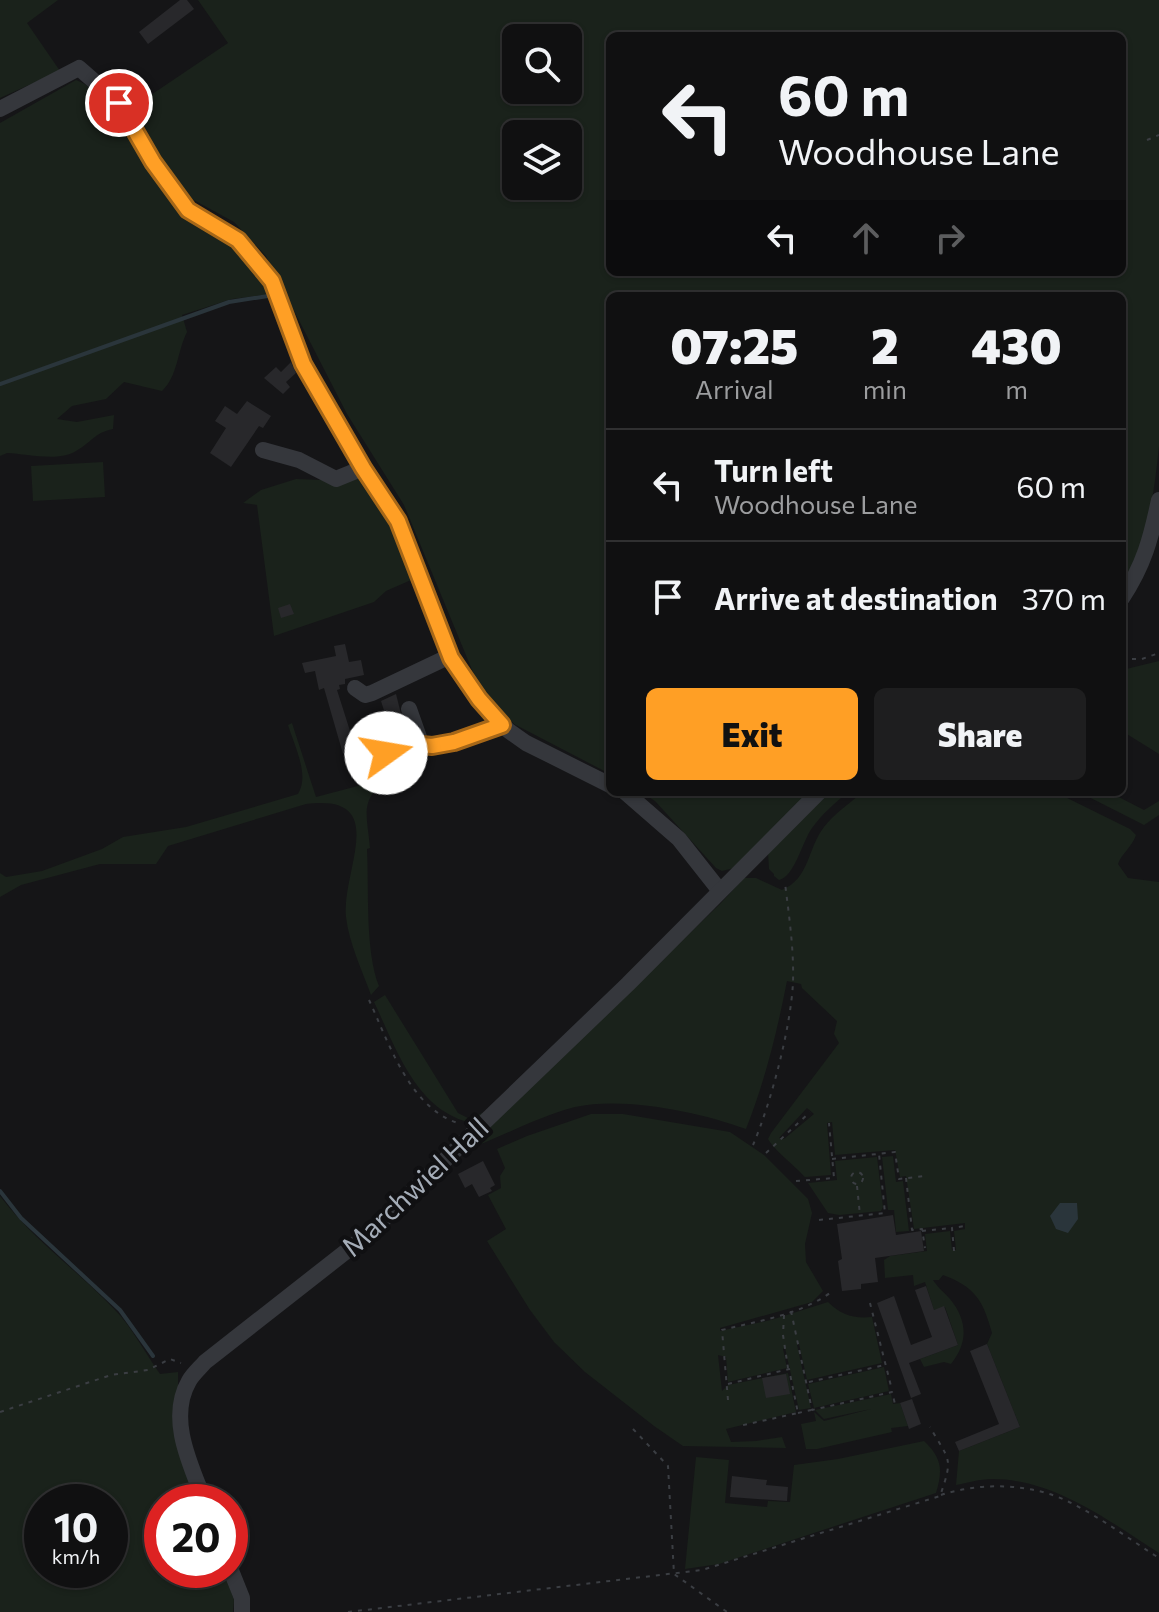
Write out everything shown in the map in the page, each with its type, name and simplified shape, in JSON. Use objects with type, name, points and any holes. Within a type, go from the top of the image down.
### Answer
[{"type":"street","points":[[0,109],[79,68],[119,103],[153,162],[188,210],[238,240],[272,281],[303,364],[363,468],[398,521],[450,656],[479,699],[502,725],[526,743],[606,783]]},
{"type":"street","points":[[263,450],[299,460],[336,479],[363,468]]},
{"type":"street","points":[[1126,592],[1150,544],[1159,500]]},
{"type":"street","points":[[355,688],[365,695],[372,693],[450,656]]},
{"type":"street","points":[[409,709],[421,743]]},
{"type":"street","points":[[386,753],[411,744],[432,746],[454,742],[502,725]]},
{"type":"street","points":[[630,796],[679,839],[720,891]]},
{"type":"street","name":"Marchwiel Hall","points":[[198,1484],[181,1440],[181,1406],[188,1382],[367,1235],[815,796]]},
{"type":"street","points":[[238,1588],[242,1612]]},
{"type":"path","points":[[1147,140],[1159,135]]},
{"type":"path","points":[[1126,659],[1142,659],[1159,653]]},
{"type":"path","points":[[753,1145],[761,1126],[788,1023],[793,982],[785,883]]},
{"type":"path","points":[[369,1000],[396,1060],[424,1101],[451,1121],[478,1128]]},
{"type":"path","points":[[766,1153],[810,1112]]},
{"type":"path","points":[[796,1181],[834,1178],[829,1123]]},
{"type":"path","points":[[832,1159],[895,1152],[899,1179],[924,1176]]},
{"type":"path","points":[[819,1220],[885,1211],[879,1154]]},
{"type":"path","points":[[906,1178],[912,1230],[965,1226]]},
{"type":"path","points":[[857,1184],[860,1216]]},
{"type":"path","points":[[952,1228],[954,1251]]},
{"type":"path","points":[[922,1231],[925,1248]]},
{"type":"path","points":[[728,1400],[722,1330],[784,1314],[830,1293]]},
{"type":"path","points":[[870,1303],[895,1404]]},
{"type":"path","points":[[791,1311],[812,1410]]},
{"type":"path","points":[[784,1314],[783,1335],[798,1413]]},
{"type":"path","points":[[0,1412],[111,1375],[148,1370],[170,1359],[199,1370]]},
{"type":"path","points":[[806,1382],[886,1365]]},
{"type":"path","points":[[727,1384],[789,1369]]},
{"type":"path","points":[[739,1426],[892,1392]]},
{"type":"path","points":[[930,1427],[946,1451],[950,1467],[940,1496]]},
{"type":"path","points":[[633,1429],[668,1466],[674,1574]]},
{"type":"path","points":[[348,1612],[674,1574],[719,1566],[958,1489],[995,1487],[1042,1492],[1068,1502],[1159,1558]]},
{"type":"path","points":[[674,1574],[727,1612]]},
{"type":"shaded area","points":[[0,0],[58,0],[27,23],[60,71],[0,98]]},
{"type":"shaded area","points":[[198,0],[1159,0],[1159,446],[1152,500],[1131,568],[1126,577],[1126,292],[606,292],[606,772],[514,724],[491,700],[475,677],[404,505],[347,414],[266,256],[234,222],[190,198],[161,158],[137,112],[139,103],[228,43]]},
{"type":"shaded area","points":[[76,80],[95,90],[122,119],[172,204],[187,218],[239,249],[253,264],[272,294],[232,299],[182,315],[187,332],[174,371],[162,391],[124,382],[106,399],[72,406],[57,419],[77,422],[114,415],[113,429],[61,456],[7,453],[0,456],[0,123]]},
{"type":"shaded area","points":[[103,462],[105,497],[33,501],[31,466]]},
{"type":"shaded area","points":[[361,472],[390,513],[390,527],[411,580],[386,591],[374,602],[274,636],[257,505],[243,503],[261,490],[296,479],[321,480]]},
{"type":"shaded area","points":[[1159,661],[1159,754],[1126,733],[1126,669]]},
{"type":"shaded area","points":[[292,723],[316,797],[388,778],[373,794],[367,808],[370,938],[379,986],[371,995],[353,947],[346,917],[346,898],[356,839],[355,823],[348,811],[332,804],[306,804],[168,846],[156,864],[100,864],[21,885],[0,897],[0,873],[6,877],[42,871],[102,849],[123,837],[186,827],[298,794],[302,769],[288,725]]},
{"type":"shaded area","points":[[647,796],[808,796],[738,867],[722,871]]},
{"type":"shaded area","points":[[826,796],[844,796],[808,834],[785,877],[779,880],[769,869],[768,853]]},
{"type":"shaded area","points":[[858,796],[1063,796],[1130,829],[1136,835],[1118,864],[1128,878],[1159,882],[1159,1553],[1080,1504],[1037,1486],[992,1479],[956,1485],[959,1451],[1020,1427],[987,1344],[992,1333],[989,1322],[981,1303],[963,1284],[943,1275],[939,1280],[933,1280],[956,1307],[964,1332],[961,1348],[951,1364],[944,1362],[924,1367],[920,1359],[958,1345],[945,1307],[934,1310],[925,1282],[914,1286],[913,1275],[885,1278],[884,1260],[890,1256],[927,1251],[925,1234],[950,1231],[952,1250],[956,1250],[954,1231],[965,1229],[965,1223],[914,1229],[906,1176],[900,1177],[895,1150],[835,1155],[832,1122],[827,1123],[831,1175],[805,1177],[768,1139],[839,1043],[834,1034],[837,1021],[801,984],[787,981],[770,1056],[746,1129],[662,1108],[595,1104],[549,1115],[471,1148],[489,1126],[744,878],[756,878],[782,890],[791,885],[803,871],[818,836],[837,813]],"holes":[[[807,1108],[814,1114],[784,1139],[779,1138]]]},
{"type":"shaded area","points":[[1087,796],[1117,796],[1144,810],[1159,801],[1159,815],[1144,825]]},
{"type":"shaded area","points":[[385,995],[458,1113],[470,1119],[484,1112],[472,1123],[436,1106],[410,1075],[374,1002]]},
{"type":"shaded area","points":[[591,1114],[623,1114],[730,1132],[764,1155],[808,1199],[812,1213],[805,1244],[806,1262],[823,1291],[812,1302],[720,1328],[720,1331],[771,1320],[828,1302],[848,1315],[872,1317],[882,1363],[807,1380],[797,1345],[811,1408],[799,1410],[785,1348],[787,1368],[728,1382],[726,1357],[718,1355],[722,1391],[728,1385],[788,1373],[796,1412],[726,1429],[731,1442],[782,1437],[786,1448],[683,1446],[654,1426],[585,1372],[554,1342],[487,1241],[506,1229],[488,1195],[501,1188],[500,1176],[505,1168],[497,1149]]},
{"type":"shaded area","points":[[893,1156],[896,1182],[903,1181],[909,1231],[896,1232],[894,1210],[888,1210],[882,1157]]},
{"type":"shaded area","points":[[877,1157],[881,1211],[839,1215],[828,1213],[808,1183],[837,1180],[835,1161]]},
{"type":"shaded area","points":[[0,1196],[26,1226],[121,1316],[160,1374],[178,1372],[178,1388],[196,1484],[144,1484],[144,1588],[230,1588],[234,1600],[233,1612],[0,1612]]},
{"type":"shaded area","points":[[1060,1203],[1077,1203],[1078,1219],[1068,1233],[1056,1229],[1050,1216]]},
{"type":"shaded area","points":[[884,1367],[889,1391],[814,1408],[808,1384]]},
{"type":"shaded area","points":[[891,1394],[893,1404],[900,1403],[908,1426],[817,1449],[806,1449],[801,1424],[816,1421],[814,1412],[824,1421],[871,1409],[824,1419],[815,1410]]},
{"type":"shaded area","points":[[924,1441],[938,1459],[940,1478],[936,1493],[719,1564],[685,1569],[696,1457],[729,1460],[725,1503],[767,1507],[768,1501],[790,1502],[794,1465]]},
{"type":"building","points":[[180,0],[187,0],[194,9],[148,44],[139,32]]},
{"type":"building","points":[[291,362],[296,373],[286,382],[290,387],[283,394],[264,378],[276,367],[281,372]]},
{"type":"building","points":[[247,401],[271,416],[263,428],[259,426],[231,467],[210,453],[226,428],[215,421],[225,406],[237,414]]},
{"type":"building","points":[[290,604],[294,614],[281,618],[278,608]]},
{"type":"building","points":[[345,644],[349,662],[361,660],[364,675],[345,679],[345,684],[339,685],[340,689],[337,690],[351,734],[388,723],[381,701],[396,694],[406,734],[370,746],[378,774],[361,779],[354,751],[343,754],[324,688],[319,690],[315,671],[305,673],[302,663],[336,656],[334,646]]},
{"type":"building","points":[[483,1161],[495,1185],[490,1188],[492,1191],[479,1197],[472,1184],[465,1188],[458,1174]]},
{"type":"building","points":[[893,1215],[896,1235],[921,1231],[924,1251],[875,1258],[878,1282],[861,1284],[861,1289],[842,1291],[837,1224]]},
{"type":"building","points":[[926,1286],[934,1310],[944,1306],[958,1345],[909,1363],[921,1394],[911,1398],[877,1303],[894,1296],[911,1345],[932,1337],[915,1290]]},
{"type":"building","points":[[987,1344],[1020,1427],[959,1451],[955,1442],[999,1424],[970,1351]]},
{"type":"building","points":[[786,1374],[790,1394],[766,1398],[762,1378]]},
{"type":"building","points":[[912,1399],[921,1424],[909,1429],[900,1403]]},
{"type":"building","points":[[732,1476],[767,1480],[766,1485],[788,1487],[787,1501],[730,1497]]},
{"type":"waterway","points":[[0,384],[229,302],[268,296]]},
{"type":"waterway","points":[[0,1191],[21,1218],[120,1310],[153,1356]]},
{"type":"route","points":[[119,103],[153,162],[188,210],[238,240],[272,281],[303,364],[363,468],[398,521],[451,658],[479,699],[502,725],[454,742],[432,746],[411,744],[386,753]]}]
